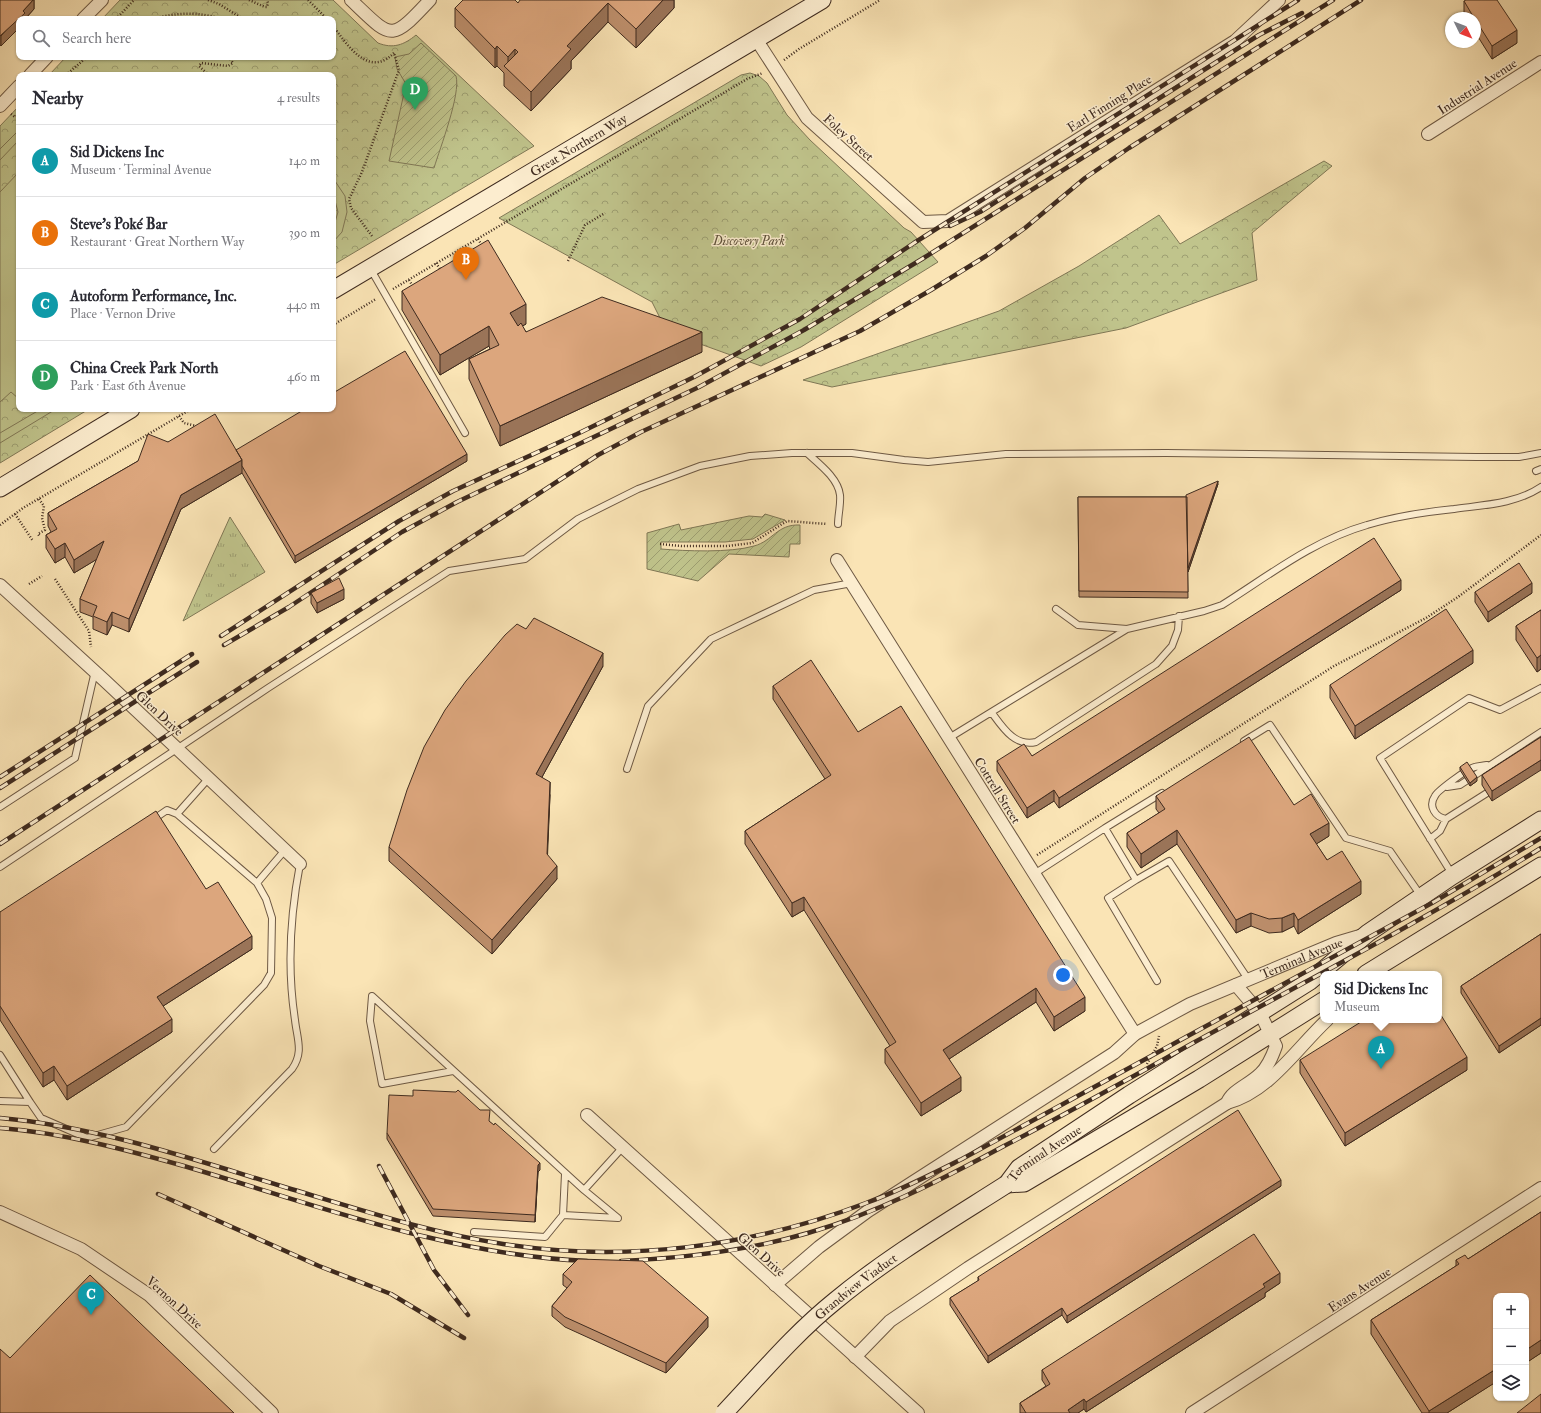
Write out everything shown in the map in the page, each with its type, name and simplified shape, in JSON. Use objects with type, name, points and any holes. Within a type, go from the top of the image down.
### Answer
[{"type":"main road","name":"Great Northern Way","points":[[336,288],[822,0]]},
{"type":"main road","points":[[0,488],[127,412]]},
{"type":"main road","name":"Terminal Avenue","points":[[1322,971],[1368,934],[1421,897],[1541,820]]},
{"type":"main road","points":[[1371,971],[1540,867]]},
{"type":"main road","name":"Terminal Avenue","points":[[1007,1184],[1019,1168],[1129,1095],[1260,1013],[1320,973]]},
{"type":"main road","name":"Terminal Avenue","points":[[1007,1184],[1024,1183],[1199,1079],[1320,1003]]},
{"type":"main road","name":"Grandview Viaduct","points":[[724,1413],[798,1334],[833,1302],[885,1262],[1007,1184]]},
{"type":"street","points":[[86,16],[102,0]]},
{"type":"street","points":[[350,0],[376,24],[390,32],[398,30],[407,24],[430,0]]},
{"type":"street","name":"Earl Finning Place","points":[[948,221],[1235,41],[1279,0]]},
{"type":"street","name":"Foley Street","points":[[756,39],[807,118],[923,222],[948,221]]},
{"type":"street","points":[[33,72],[44,60]]},
{"type":"street","name":"Industrial Avenue","points":[[1428,134],[1541,62]]},
{"type":"street","points":[[0,106],[16,89]]},
{"type":"street","name":"Cottrell Street","points":[[837,560],[1135,1034]]},
{"type":"street","name":"Glen Drive","points":[[0,584],[300,864]]},
{"type":"street","name":"Terminal Avenue","points":[[775,1285],[819,1247],[868,1211],[1114,1053],[1135,1034],[1190,1004],[1248,979],[1336,943],[1368,934]]},
{"type":"street","points":[[1386,971],[1396,956]]},
{"type":"street","points":[[1227,1103],[1230,1096],[1251,1082],[1261,1073],[1269,1063],[1276,1046],[1260,1013],[1236,985]]},
{"type":"street","points":[[854,1357],[896,1316],[974,1264],[1227,1103],[1241,1099],[1256,1090],[1324,1023]]},
{"type":"street","name":"Glen Drive","points":[[587,1114],[854,1357],[918,1413]]},
{"type":"street","name":"Evans Avenue","points":[[1192,1413],[1541,1188]]},
{"type":"street","name":"Vernon Drive","points":[[0,1212],[81,1249],[149,1294],[272,1413]]},
{"type":"lane","points":[[370,268],[465,433]]},
{"type":"lane","points":[[807,453],[826,469],[837,485],[840,495],[838,524]]},
{"type":"lane","points":[[0,867],[178,750],[274,684],[449,570],[525,559],[578,519],[638,489],[700,466],[750,456],[807,453],[852,453],[928,462],[1006,454],[1166,453],[1519,457],[1541,453]]},
{"type":"lane","points":[[949,738],[1127,629],[1204,611],[1222,605],[1320,544],[1366,525],[1412,514],[1504,502],[1532,493],[1541,487]]},
{"type":"lane","points":[[627,769],[648,706],[711,639],[814,590],[852,583]]},
{"type":"lane","points":[[1056,609],[1078,625],[1127,629]]},
{"type":"lane","points":[[992,712],[1012,737],[1030,744],[1036,742],[1156,664],[1172,646],[1178,630],[1179,616]]},
{"type":"lane","points":[[0,807],[75,758],[95,672]]},
{"type":"lane","points":[[1452,876],[1380,758],[1469,698],[1500,710],[1541,688]]},
{"type":"lane","points":[[1237,746],[1270,725],[1346,838],[1390,851],[1421,897]]},
{"type":"lane","points":[[1446,819],[1440,817],[1434,812],[1432,804],[1435,795],[1472,767],[1487,765],[1541,732]]},
{"type":"lane","points":[[177,814],[208,779]]},
{"type":"lane","points":[[1034,874],[1171,787]]},
{"type":"lane","points":[[1430,839],[1440,831],[1446,819],[1487,793]]},
{"type":"lane","points":[[0,1055],[41,1118],[87,1138],[126,1127],[264,985],[271,973],[272,918],[266,899],[257,883],[177,814],[167,810],[150,821]]},
{"type":"lane","points":[[1105,828],[1136,880]]},
{"type":"lane","points":[[257,883],[285,850]]},
{"type":"lane","points":[[1158,980],[1108,898],[1169,861],[1248,979]]},
{"type":"lane","points":[[214,1149],[292,1069],[298,1060],[299,1048],[292,1003],[290,962],[294,895],[300,864]]},
{"type":"lane","points":[[453,1071],[382,1084],[370,1021],[372,996],[565,1174],[618,1218],[563,1215]]},
{"type":"lane","points":[[0,1101],[30,1102]]},
{"type":"lane","points":[[584,1190],[623,1147]]},
{"type":"lane","points":[[474,1232],[545,1237],[563,1215],[565,1174]]},
{"type":"path","points":[[119,16],[134,0]]},
{"type":"path","points":[[208,0],[219,4],[238,16]]},
{"type":"path","points":[[249,0],[267,7],[268,3],[266,0]]},
{"type":"path","points":[[308,0],[324,16]]},
{"type":"path","points":[[794,54],[799,48],[880,0]]},
{"type":"path","points":[[173,16],[185,14],[211,16]]},
{"type":"path","points":[[336,30],[354,53],[364,60],[377,62],[387,59],[394,53],[398,70],[362,172],[349,199],[351,208],[372,236]]},
{"type":"path","points":[[70,72],[84,60]]},
{"type":"path","points":[[205,72],[199,66],[201,63],[228,66],[233,63],[231,60]]},
{"type":"path","points":[[398,286],[747,79],[759,76]]},
{"type":"path","points":[[12,114],[16,116]]},
{"type":"path","points":[[345,196],[349,199]]},
{"type":"path","points":[[568,260],[585,225],[605,212]]},
{"type":"path","points":[[478,239],[484,250],[479,253]]},
{"type":"path","points":[[461,248],[464,254]]},
{"type":"path","points":[[436,263],[443,274]]},
{"type":"path","points":[[437,277],[449,270]]},
{"type":"path","points":[[408,280],[415,290],[421,287]]},
{"type":"path","points":[[336,323],[374,301]]},
{"type":"path","points":[[0,525],[39,499],[186,412]]},
{"type":"path","points":[[179,416],[188,426],[200,426]]},
{"type":"path","points":[[39,499],[44,506],[42,518],[45,530],[38,534],[40,537]]},
{"type":"path","points":[[15,514],[33,541]]},
{"type":"path","points":[[660,544],[681,546],[727,546],[752,543],[788,522],[838,524]]},
{"type":"path","points":[[1027,862],[1334,666],[1426,618],[1458,597],[1541,535]]},
{"type":"path","points":[[29,584],[42,576]]},
{"type":"path","points":[[55,579],[89,631],[91,646]]},
{"type":"path","points":[[1145,1066],[1157,1046],[1159,1037],[1157,1032]]},
{"type":"green space","points":[[120,0],[333,0],[378,43],[389,46],[403,44],[416,35],[534,146],[336,263],[336,72],[52,72],[63,60],[336,60],[336,16],[105,16]]},
{"type":"green space","points":[[421,43],[456,76],[457,84],[453,108],[434,168],[389,161],[406,84],[397,69],[395,57],[409,54]]},
{"type":"green space","name":"Discovery Park","points":[[750,73],[759,76],[767,83],[787,115],[810,140],[904,228],[911,232],[938,262],[801,347],[761,366],[667,332],[652,302],[499,218],[741,75]]},
{"type":"green space","points":[[16,109],[16,412],[84,412],[0,463],[0,126]]},
{"type":"green space","points":[[16,133],[16,143],[0,160],[0,149]]},
{"type":"green space","points":[[1324,161],[1332,166],[1252,233],[1257,280],[1126,328],[832,387],[803,380],[999,311],[1079,266],[1159,215],[1180,244]]},
{"type":"green space","points":[[16,175],[16,396],[11,392],[0,402],[0,192]]},
{"type":"green space","points":[[336,182],[345,196],[347,212],[342,232],[336,239],[336,219],[338,212],[336,204]]},
{"type":"green space","points":[[36,412],[51,412],[0,443],[0,433]]},
{"type":"green space","points":[[765,514],[785,520],[753,539],[725,542],[661,542],[661,549],[708,551],[733,550],[760,544],[786,527],[800,525],[800,544],[790,544],[789,557],[729,554],[698,581],[647,569],[647,533],[679,524],[681,530],[749,516],[762,517]]},
{"type":"green space","points":[[230,517],[265,572],[183,621]]},
{"type":"building","points":[[0,0],[33,0],[23,11],[25,13],[22,16],[16,16],[16,21],[0,36]]},
{"type":"building","points":[[463,0],[515,0],[518,3],[520,0],[663,0],[636,29],[608,3],[567,46],[571,49],[531,92],[504,66],[518,52],[515,49],[508,57],[497,46],[495,49],[455,8]]},
{"type":"building","points":[[1497,0],[1517,30],[1492,46],[1481,29],[1481,12],[1470,12],[1464,1]]},
{"type":"building","points":[[488,240],[526,304],[510,313],[518,326],[521,323],[526,332],[602,297],[702,332],[500,426],[469,359],[499,345],[489,326],[440,355],[402,291]]},
{"type":"building","points":[[405,351],[467,454],[295,556],[242,466],[242,460],[236,450],[300,412],[336,412],[336,391]]},
{"type":"building","points":[[215,414],[242,460],[181,495],[129,619],[112,612],[107,622],[93,616],[97,606],[80,599],[104,541],[74,560],[65,543],[55,549],[46,535],[57,529],[48,513],[138,461],[148,434],[168,442]]},
{"type":"building","points":[[1218,481],[1217,484],[1188,568],[1186,495]]},
{"type":"building","points":[[1078,497],[1187,497],[1188,592],[1079,591]]},
{"type":"building","points":[[1374,538],[1401,580],[1059,798],[1054,790],[1027,808],[997,761],[1024,744],[1032,756]]},
{"type":"building","points":[[1519,563],[1532,583],[1488,612],[1475,592]]},
{"type":"building","points":[[339,578],[344,589],[317,603],[311,593]]},
{"type":"building","points":[[1446,609],[1473,650],[1355,726],[1330,685]]},
{"type":"building","points":[[1541,610],[1541,655],[1537,658],[1516,626]]},
{"type":"building","points":[[534,618],[603,653],[536,774],[550,782],[547,854],[557,866],[492,940],[389,847],[407,790],[424,747],[445,710],[466,681],[505,635],[517,624],[526,629]]},
{"type":"building","points":[[811,660],[858,732],[901,706],[1085,997],[1054,1017],[1036,988],[943,1050],[961,1077],[921,1103],[885,1049],[896,1042],[804,897],[792,903],[745,831],[831,775],[773,686]]},
{"type":"building","points":[[1249,737],[1294,805],[1311,794],[1329,823],[1310,834],[1327,860],[1342,851],[1361,881],[1298,920],[1294,913],[1282,918],[1269,919],[1251,913],[1236,920],[1177,830],[1141,854],[1127,833],[1165,809],[1156,796]]},
{"type":"building","points":[[1541,737],[1541,760],[1492,791],[1482,775]]},
{"type":"building","points":[[1467,762],[1477,777],[1470,783],[1460,767]]},
{"type":"building","points":[[156,811],[206,889],[218,882],[252,936],[157,997],[172,1019],[67,1086],[54,1066],[43,1073],[0,1006],[0,912]]},
{"type":"building","points":[[1541,934],[1541,1018],[1499,1046],[1461,986]]},
{"type":"building","points":[[1442,1017],[1467,1057],[1345,1133],[1300,1060],[1359,1023],[1442,1023]]},
{"type":"building","points":[[413,1090],[456,1092],[458,1090],[480,1110],[490,1110],[489,1121],[494,1125],[495,1123],[540,1163],[538,1165],[535,1215],[433,1209],[387,1133],[389,1095],[413,1096]]},
{"type":"building","points":[[1238,1110],[1281,1180],[1067,1316],[1062,1308],[988,1356],[950,1298],[979,1280],[978,1277]]},
{"type":"building","points":[[1541,1212],[1541,1340],[1529,1348],[1529,1293],[1493,1293],[1493,1371],[1429,1411],[1371,1320],[1459,1264],[1456,1260],[1465,1255],[1468,1259]]},
{"type":"building","points":[[1254,1234],[1280,1273],[1263,1284],[1265,1287],[1086,1402],[1084,1399],[1068,1410],[1070,1413],[1026,1413],[1020,1403],[1050,1384],[1042,1370]]},
{"type":"building","points":[[578,1259],[643,1261],[708,1317],[666,1363],[565,1317],[552,1306],[572,1282],[563,1274]]},
{"type":"building","points":[[90,1275],[234,1413],[0,1413],[0,1349],[10,1358]]},
{"type":"building","points":[[1541,1394],[1541,1413],[1517,1413]]},
{"type":"railway","points":[[221,636],[399,521],[453,491],[577,434],[694,377],[800,319],[914,243],[1298,0]]},
{"type":"railway","points":[[224,645],[289,607],[402,532],[457,502],[699,387],[804,330],[922,259],[1333,0]]},
{"type":"railway","points":[[0,844],[598,455],[641,432],[860,331],[986,256],[1025,228],[1085,178],[1129,148],[1361,0]]},
{"type":"railway","points":[[950,226],[980,212],[1259,35],[1302,13]]},
{"type":"railway","points":[[0,777],[192,654]]},
{"type":"railway","points":[[0,788],[197,662]]},
{"type":"railway","points":[[0,1118],[37,1122],[74,1129],[147,1146],[396,1220],[449,1234],[503,1244],[595,1252],[642,1251],[688,1247],[733,1240],[778,1231],[822,1218],[878,1198],[938,1171],[1432,903],[1541,838]]},
{"type":"railway","points":[[1326,971],[1455,899],[1541,848]]},
{"type":"railway","points":[[621,1261],[692,1256],[762,1245],[834,1225],[884,1206],[956,1171],[1052,1121],[1320,974]]},
{"type":"railway","points":[[0,1128],[23,1130],[93,1142],[184,1166],[333,1212],[433,1239],[535,1257],[587,1261]]},
{"type":"railway","points":[[379,1166],[434,1270],[468,1315]]},
{"type":"railway","points":[[158,1194],[319,1266],[391,1294],[464,1338]]},
{"type":"place","name":"China Creek Park North","points":[[415,110]]},
{"type":"place","name":"Steve's Poké Bar","points":[[466,280]]},
{"type":"place","name":"Sid Dickens Inc","points":[[1381,1069]]},
{"type":"place","name":"Autoform Performance, Inc.","points":[[91,1315]]}]
